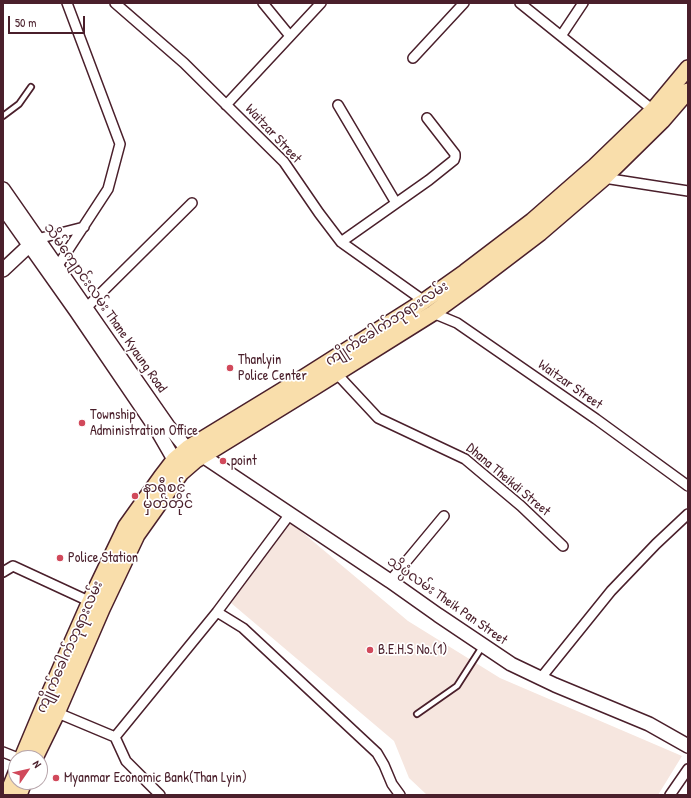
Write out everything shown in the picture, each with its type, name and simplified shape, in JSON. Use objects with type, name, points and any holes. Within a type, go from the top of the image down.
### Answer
[{"type":"main road","name":"ကျိုက်ခေါက်ဘုရားလမ်း","points":[[178,467],[203,456],[337,374],[429,307],[465,272],[532,221],[595,166],[652,110],[688,68]]},
{"type":"main road","name":"ကျိုက်ခေါက်ဘုရားလမ်း","points":[[38,750],[50,710],[96,605],[188,448],[299,380],[473,284],[540,233],[604,178],[662,121],[688,91]]},
{"type":"main road","name":"သိမ်ကျောင်းလမ်း Thane Kyaung Road","points":[[4,192],[76,311],[157,430],[178,467]]},
{"type":"main road","name":"သိမ်ကျောင်းလမ်း Thane Kyaung Road","points":[[3,208],[57,267],[168,426],[183,444],[203,456]]},
{"type":"main road","points":[[3,270],[33,242]]},
{"type":"main road","name":"သိပ္ပံလမ်း Theik Pan Street","points":[[203,456],[390,580],[438,615],[511,664],[540,679],[649,724],[688,746]]},
{"type":"main road","name":"ကျိုက်ခေါက်ဘုရားလမ်း","points":[[27,750],[50,710]]},
{"type":"street","points":[[57,267],[108,190],[120,144],[67,3]]},
{"type":"street","name":"Waitzar Street","points":[[114,3],[184,63],[284,162],[341,242],[429,307],[457,323],[596,419],[688,486]]},
{"type":"street","points":[[263,3],[290,36]]},
{"type":"street","points":[[226,105],[321,3]]},
{"type":"street","points":[[413,58],[464,3]]},
{"type":"street","points":[[520,3],[652,110]]},
{"type":"street","points":[[561,36],[583,3]]},
{"type":"street","points":[[338,105],[396,203]]},
{"type":"street","points":[[341,242],[429,180],[454,160],[454,154],[427,118]]},
{"type":"street","points":[[604,178],[688,191]]},
{"type":"street","points":[[86,308],[192,203]]},
{"type":"street","points":[[33,242],[84,227]]},
{"type":"street","name":"Dhana Theikdi Street","points":[[337,374],[378,418],[465,459],[521,506],[563,546]]},
{"type":"street","points":[[115,737],[218,612],[290,514]]},
{"type":"street","points":[[540,679],[611,591],[656,544],[688,514]]},
{"type":"street","points":[[390,580],[444,516]]},
{"type":"street","points":[[3,572],[13,566],[96,605]]},
{"type":"street","points":[[218,612],[243,628],[377,753],[392,784],[400,795]]},
{"type":"street","points":[[50,710],[115,737],[126,761],[160,795]]},
{"type":"street","points":[[670,795],[688,769]]},
{"type":"lane","points":[[3,116],[18,104],[31,87]]},
{"type":"lane","points":[[417,714],[457,686],[483,645]]},
{"type":"shaded area","name":"B.E.H.S No.(1)","points":[[290,522],[408,621],[500,678],[682,756],[658,795],[427,795],[409,778],[394,741],[231,603]]},
{"type":"place","name":"Thanlyin Police Center","points":[[230,368]]},
{"type":"place","name":"Township Administration Office","points":[[82,423]]},
{"type":"place","name":"point","points":[[223,461]]},
{"type":"place","name":"နာရီစင် မှတ်တိုင်","points":[[135,496]]},
{"type":"place","name":"Police Station","points":[[60,558]]},
{"type":"place","name":"B.E.H.S No.(1)","points":[[370,650]]},
{"type":"place","name":"Myanmar Economic Bank(Than Lyin)","points":[[56,778]]}]
